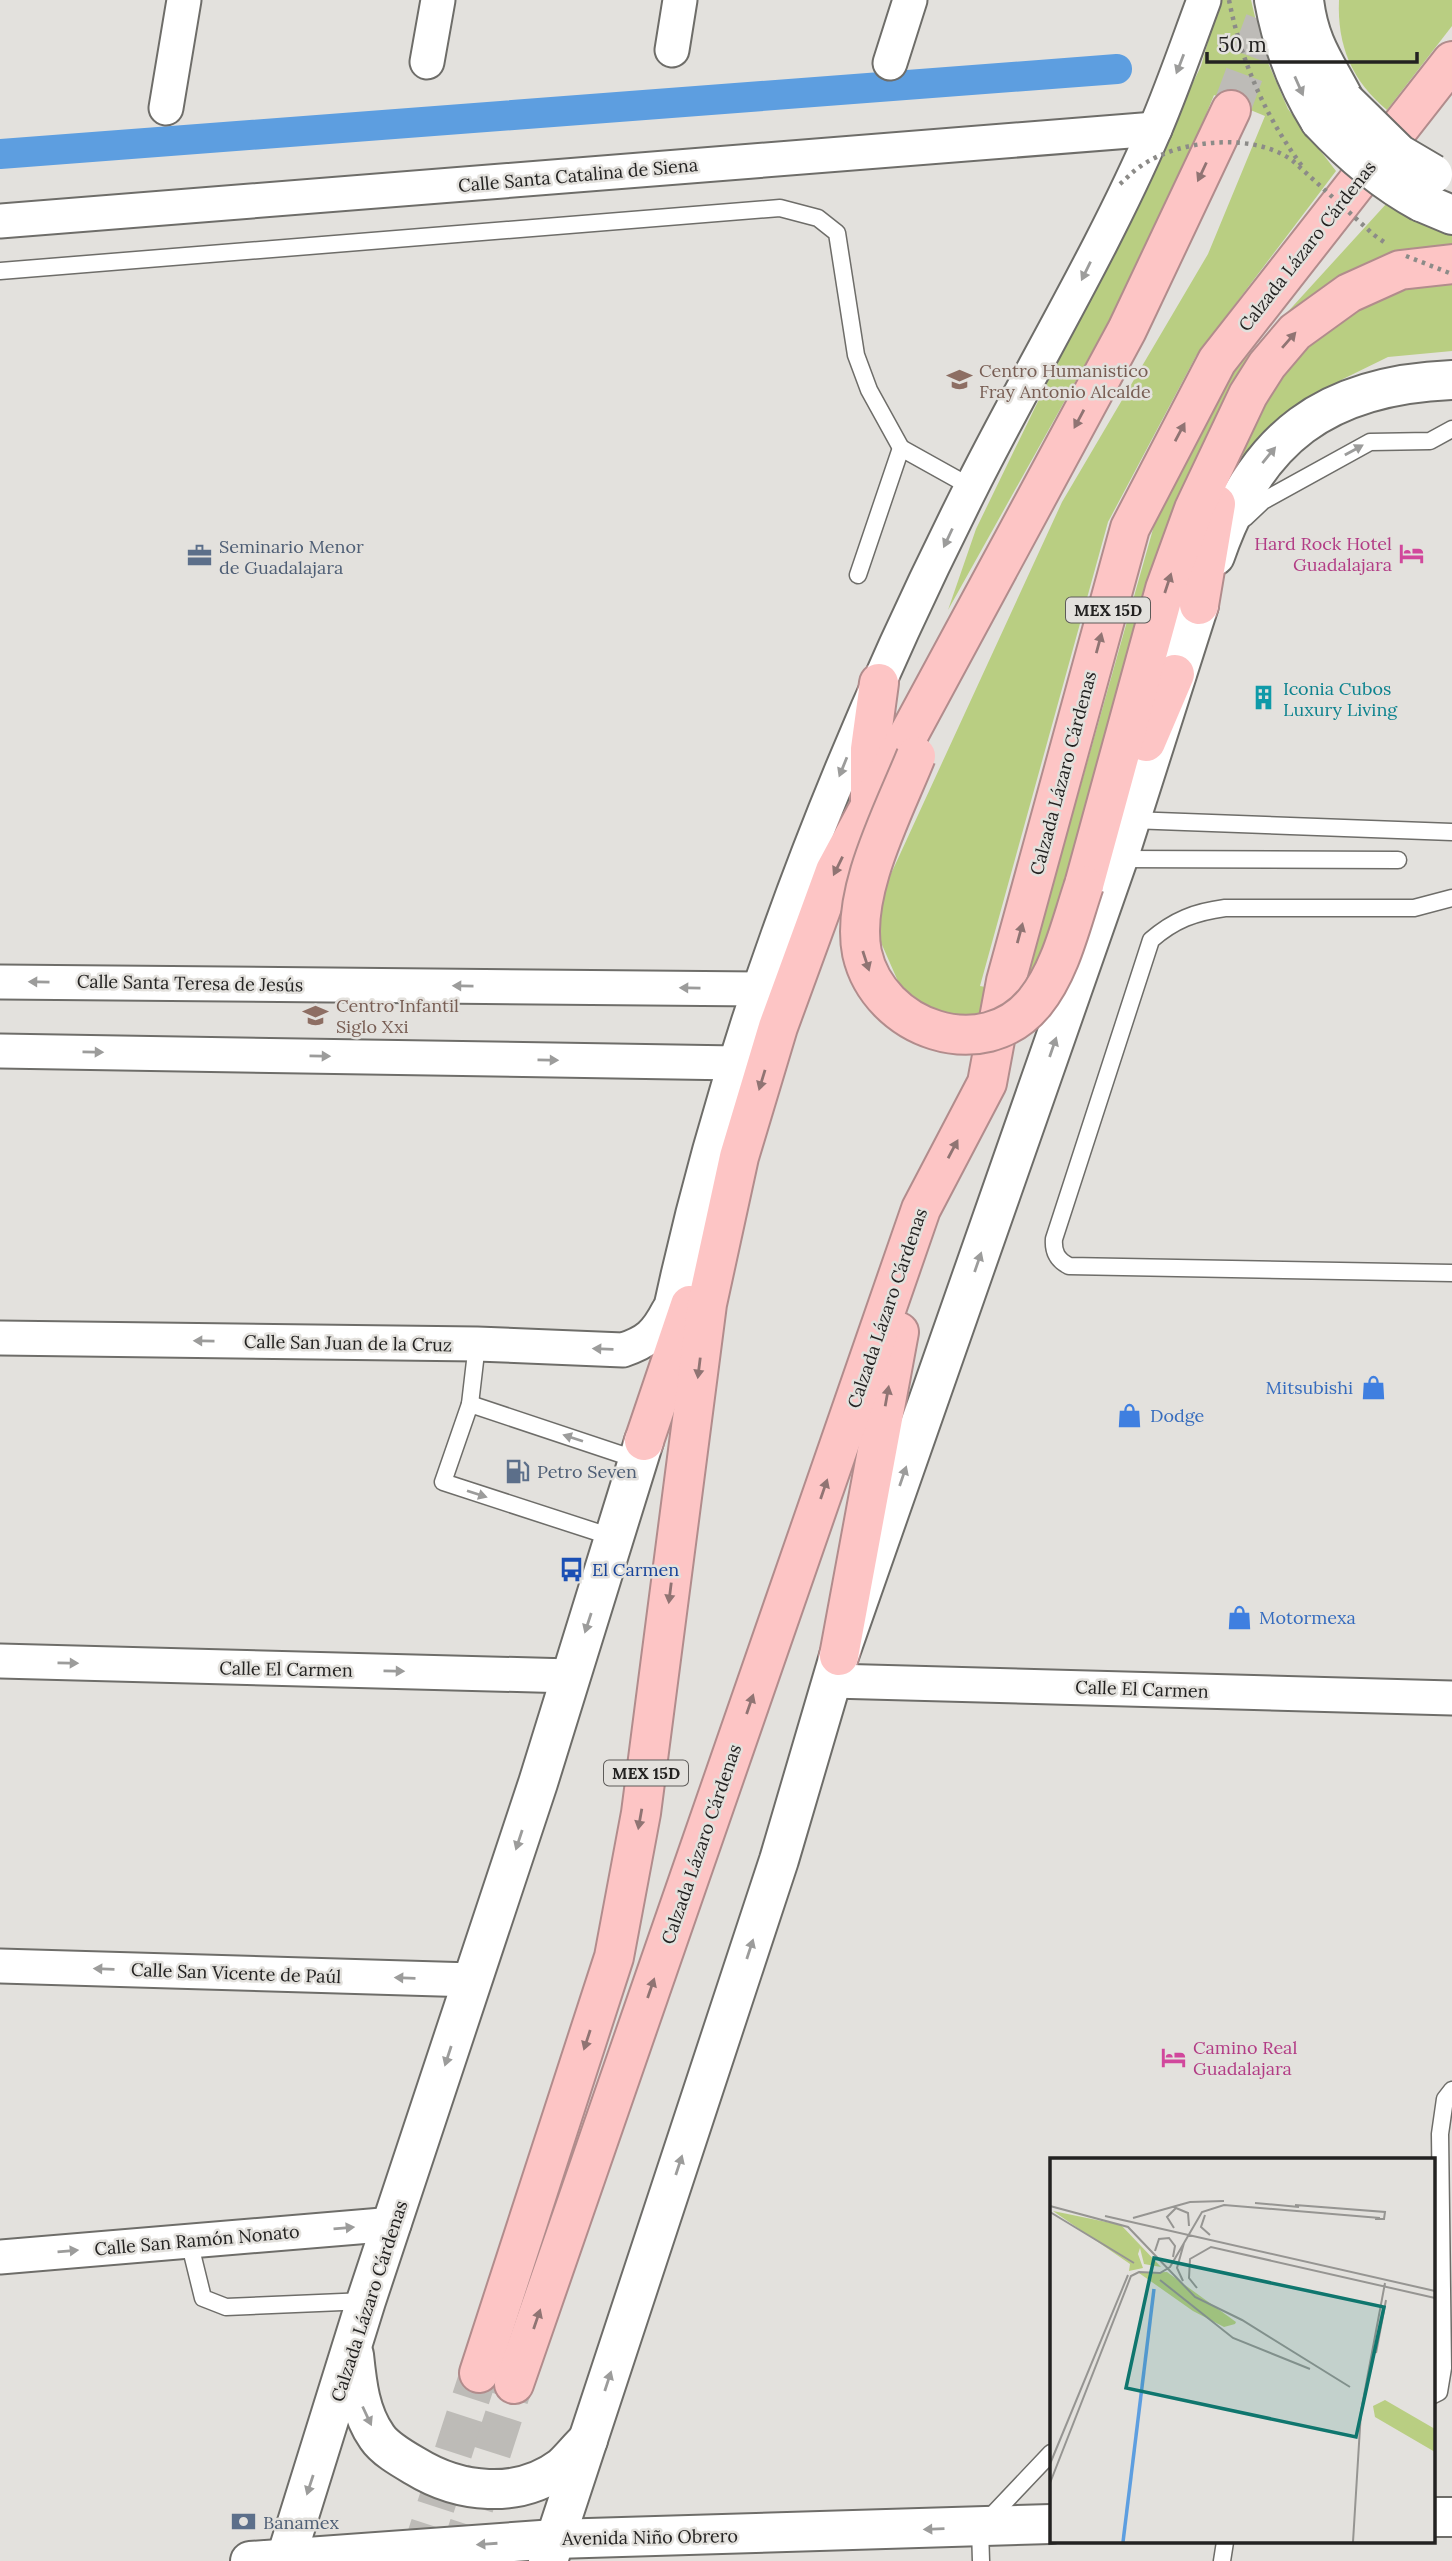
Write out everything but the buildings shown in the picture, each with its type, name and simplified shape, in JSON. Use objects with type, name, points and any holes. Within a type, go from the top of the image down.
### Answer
[{"type":"highway","name":"Calzada Lázaro Cárdenas","points":[[1231,110],[1126,330],[965,635],[835,871],[778,1027],[739,1157],[707,1304],[641,1814],[614,1957],[496,2378],[921,1209],[987,1083],[1006,981],[1130,528],[1217,361],[1447,69]]},
{"type":"highway","points":[[965,635],[872,869],[862,912],[862,952],[877,992],[906,1017],[926,1028],[958,1035],[990,1033],[1014,1022],[1036,1001],[1059,960],[1084,885],[1165,589],[1194,509],[1248,395],[1267,365],[1295,332],[1349,293],[1400,270],[1452,264]]},
{"type":"highway","points":[[1199,605],[1211,522],[1248,395]]},
{"type":"highway","points":[[1084,885],[1175,674]]},
{"type":"highway","points":[[870,805],[870,750],[879,683]]},
{"type":"highway","points":[[641,1450],[739,1157]]},
{"type":"highway","points":[[836,1669],[921,1209]]},
{"type":"street","points":[[166,107],[184,0]]},
{"type":"street","points":[[427,62],[438,0]]},
{"type":"street","points":[[672,50],[680,0]]},
{"type":"street","points":[[890,63],[910,0]]},
{"type":"street","points":[[641,1450],[672,1303],[708,1160],[759,989],[802,868],[879,683],[971,488],[1076,289],[1155,129],[1204,0]]},
{"type":"street","points":[[1273,0],[1290,64],[1302,92],[1399,154],[1440,193]]},
{"type":"street","points":[[1304,0],[1314,43],[1328,76],[1333,111]]},
{"type":"street","name":"Calle Santa Catalina de Siena","points":[[0,221],[1155,129]]},
{"type":"street","points":[[552,2550],[779,1860],[836,1669],[1118,859],[1175,674],[1219,545],[1245,486],[1276,446],[1312,416],[1358,395],[1416,381],[1452,380]]},
{"type":"street","name":"Calle Santa Teresa de Jesús","points":[[0,982],[759,989]]},
{"type":"street","points":[[0,1051],[737,1063]]},
{"type":"street","name":"Calle San Juan de la Cruz","points":[[0,1338],[477,1344],[623,1350],[644,1343],[657,1333],[672,1303]]},
{"type":"street","name":"Calzada Lázaro Cárdenas","points":[[286,2559],[354,2350],[366,2301],[394,2224],[473,1980],[641,1450]]},
{"type":"street","name":"Calle El Carmen","points":[[0,1661],[571,1676]]},
{"type":"street","name":"Calle El Carmen","points":[[836,1669],[1452,1698]]},
{"type":"street","name":"Calle San Vicente de Paúl","points":[[0,1966],[473,1980]]},
{"type":"street","name":"Calle San Ramón Nonato","points":[[0,2257],[394,2224]]},
{"type":"street","points":[[354,2350],[358,2396],[377,2438],[437,2480],[483,2490],[507,2489],[531,2483],[561,2467],[589,2439]]},
{"type":"street","points":[[1434,2517],[1452,2517]]},
{"type":"street","name":"Avenida Niño Obrero","points":[[250,2561],[552,2550],[981,2544],[1050,2524]]},
{"type":"lane","points":[[0,271],[780,208],[818,218],[838,233],[856,355],[869,390],[901,448],[971,488]]},
{"type":"lane","points":[[1219,545],[1264,500],[1370,442],[1430,441],[1452,429]]},
{"type":"lane","points":[[858,575],[901,448]]},
{"type":"lane","points":[[1131,820],[1452,832]]},
{"type":"lane","points":[[1118,859],[1398,860]]},
{"type":"lane","points":[[1452,898],[1414,908],[1225,908],[1198,912],[1170,924],[1151,940],[1054,1239],[1053,1251],[1061,1262],[1069,1266],[1452,1273]]},
{"type":"lane","points":[[477,1344],[470,1404],[443,1482],[615,1538]]},
{"type":"lane","points":[[470,1404],[641,1450]]},
{"type":"lane","points":[[1434,2394],[1439,2392],[1443,2368],[1440,2134],[1445,2099],[1452,2090]]},
{"type":"lane","points":[[189,2241],[203,2298],[226,2307],[366,2301]]},
{"type":"lane","points":[[981,2544],[1050,2454]]},
{"type":"path","points":[[1229,0],[1236,37],[1255,87],[1278,133],[1309,175]]},
{"type":"path","points":[[1120,184],[1142,165],[1184,146],[1209,143],[1240,144],[1285,154],[1374,235]]},
{"type":"path","points":[[1406,256],[1452,274]]},
{"type":"green space","points":[[1220,0],[1251,0],[1263,51],[1288,109],[1336,171],[1196,356],[1108,522],[980,986],[1022,994],[1155,522],[1232,373],[1387,203],[1452,230],[1452,244],[1408,250],[1264,359],[1048,969],[1005,1014],[956,1020],[904,995],[879,938],[878,902],[1062,502],[1208,254],[1265,116],[1214,95],[1155,239],[948,610],[976,529],[1201,66]]},
{"type":"green space","points":[[1339,0],[1452,0],[1452,26],[1387,110],[1364,87],[1349,61],[1341,33]]},
{"type":"green space","points":[[1452,278],[1452,351],[1388,357],[1343,379],[1284,415],[1239,462],[1265,398],[1296,351],[1343,312],[1399,286]]},
{"type":"waterway","points":[[0,154],[1117,69]]},
{"type":"tunnel","points":[[1231,110],[1272,0]]},
{"type":"tunnel","points":[[418,2561],[479,2373]]},
{"type":"tunnel","points":[[457,2561],[514,2384]]},
{"type":"place","name":"Centro Humanistico Fray Antonio Alcalde","points":[[959,380]]},
{"type":"place","name":"Hard Rock Hotel Guadalajara","points":[[1412,553]]},
{"type":"place","name":"Seminario Menor de Guadalajara","points":[[199,556]]},
{"type":"place","name":"Iconia Cubos Luxury Living","points":[[1263,698]]},
{"type":"place","name":"Centro Infantil Siglo Xxi","points":[[316,1015]]},
{"type":"place","name":"Mitsubishi","points":[[1373,1387]]},
{"type":"place","name":"Dodge","points":[[1130,1415]]},
{"type":"place","name":"Petro Seven","points":[[517,1471]]},
{"type":"place","name":"El Carmen","points":[[572,1569]]},
{"type":"place","name":"Motormexa","points":[[1239,1617]]},
{"type":"place","name":"Camino Real Guadalajara","points":[[1173,2057]]},
{"type":"place","name":"Banamex","points":[[243,2522]]}]
